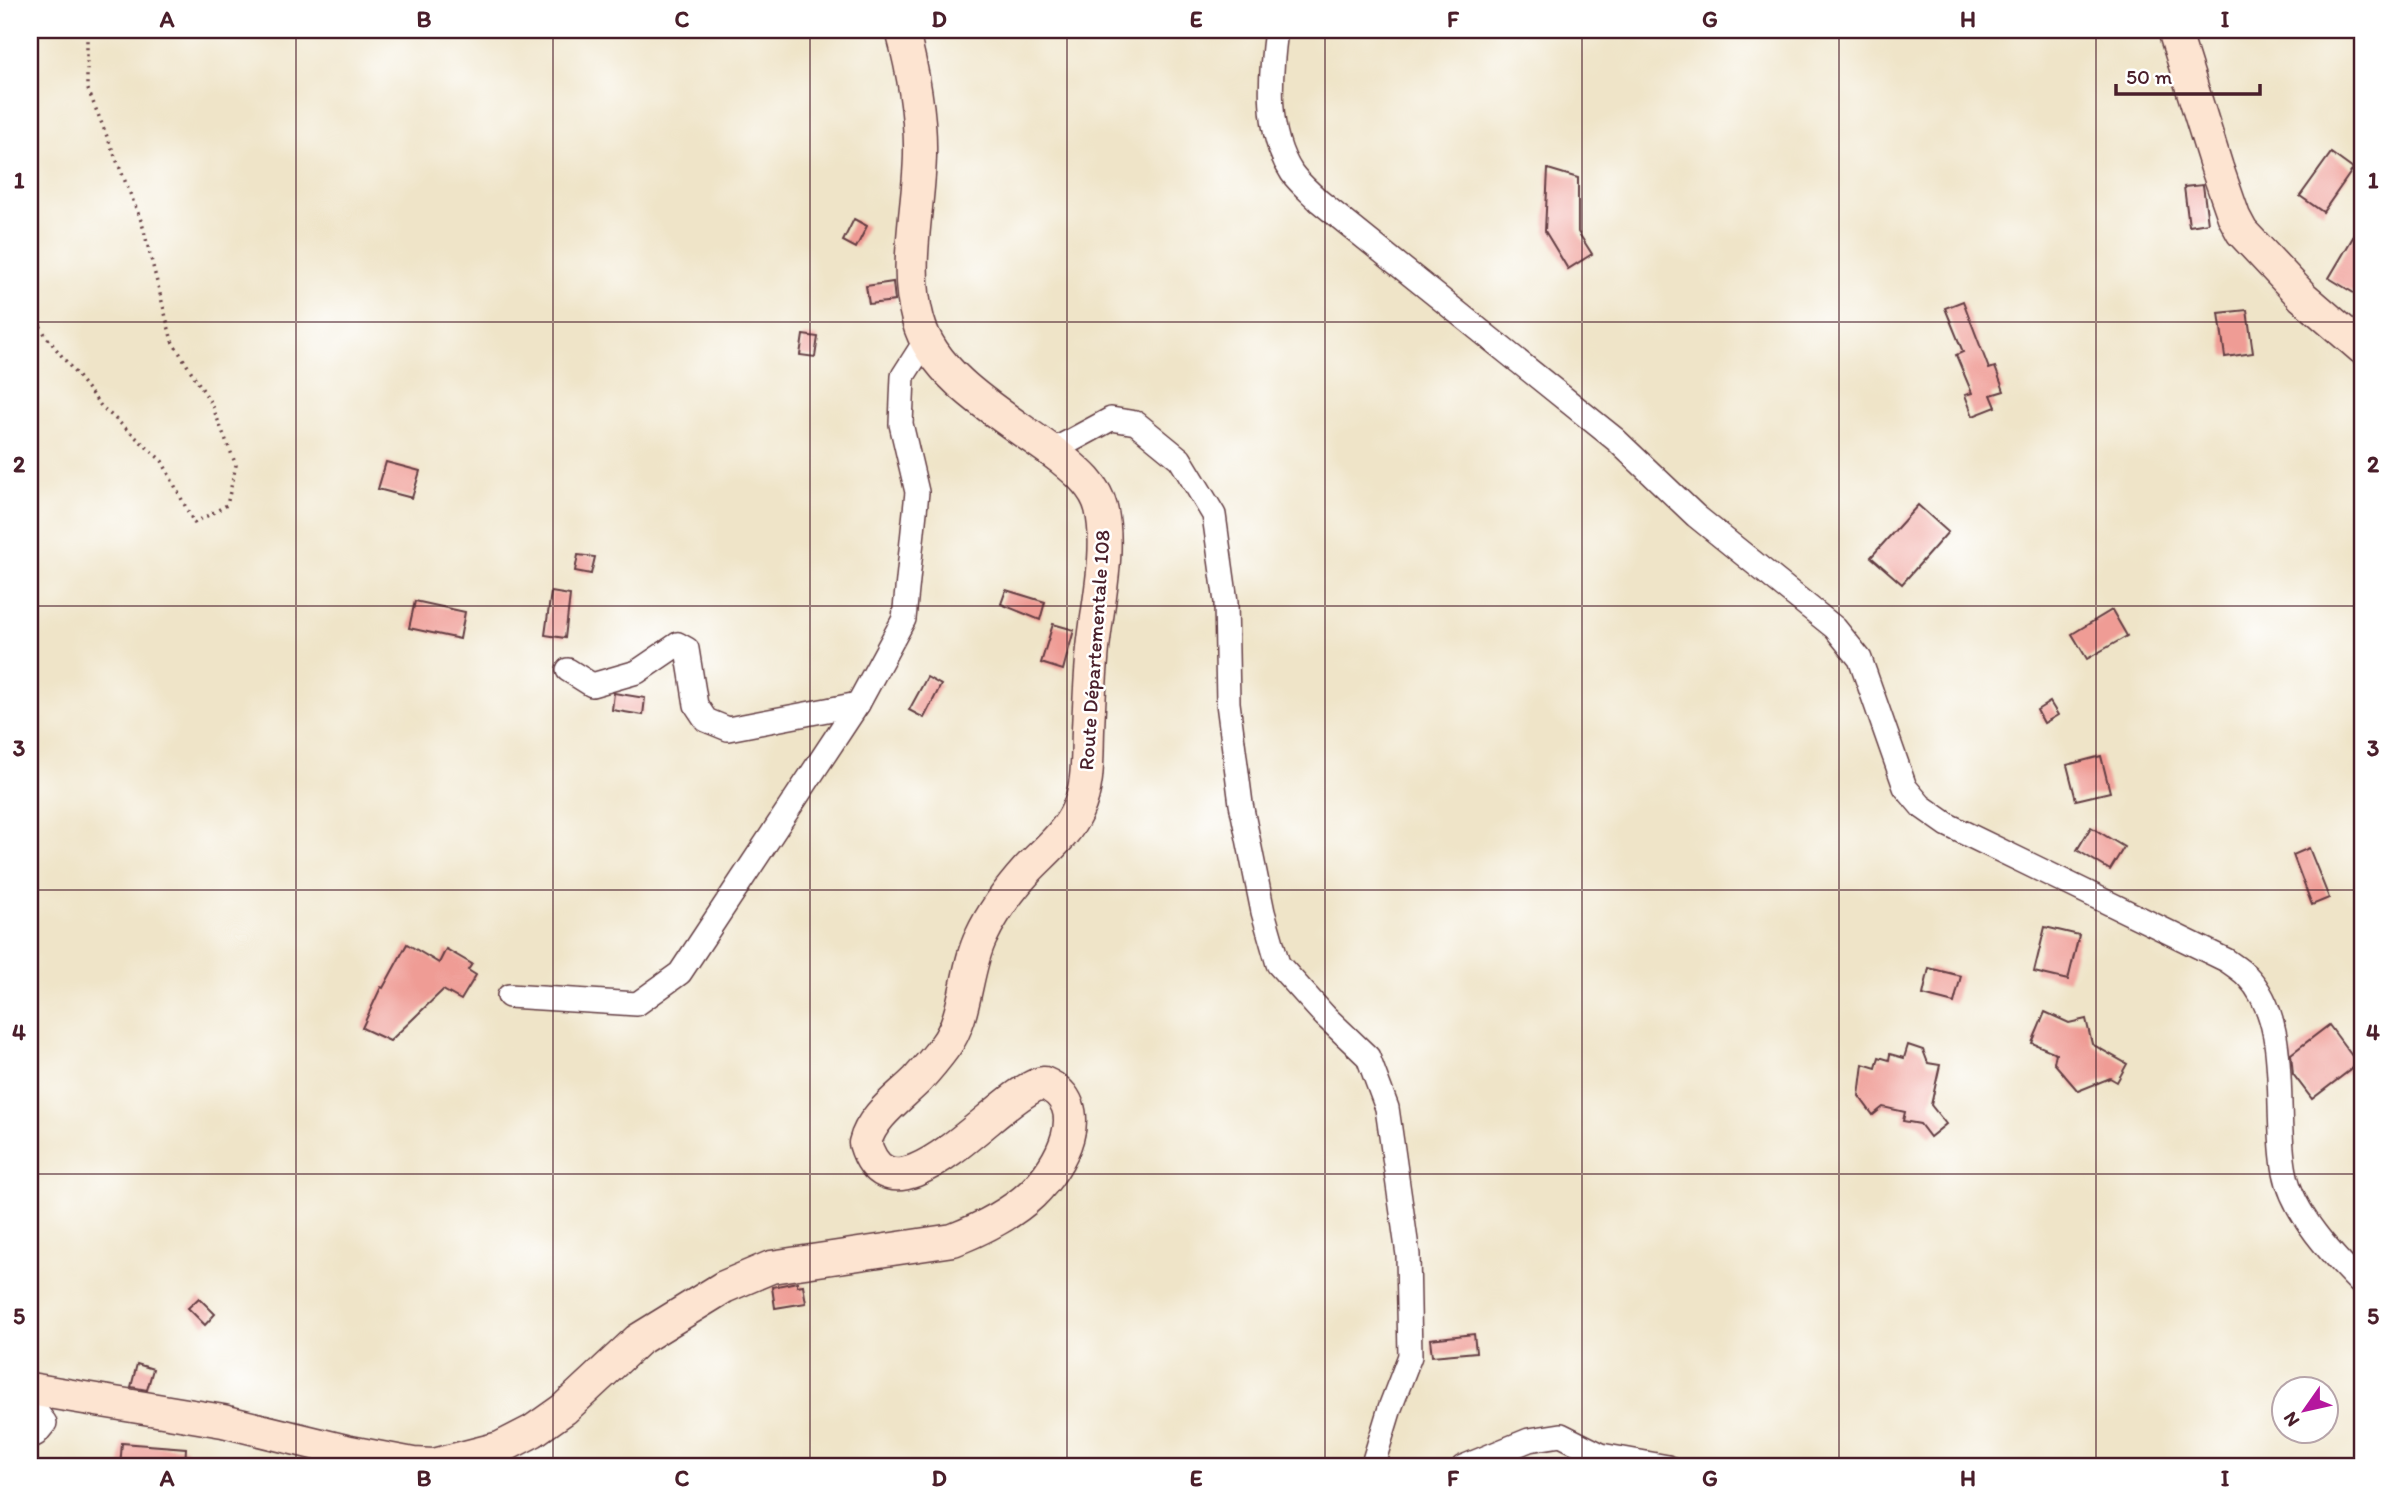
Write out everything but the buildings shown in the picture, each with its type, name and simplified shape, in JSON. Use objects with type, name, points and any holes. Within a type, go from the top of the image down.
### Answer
[{"type":"main road","name":"Route Départementale 108","points":[[30,1388],[223,1421],[350,1452],[413,1464],[445,1462],[500,1448],[533,1431],[564,1409],[638,1340],[724,1287],[771,1267],[953,1240],[985,1226],[1030,1196],[1054,1168],[1064,1146],[1070,1115],[1065,1097],[1044,1083],[1028,1089],[971,1135],[931,1163],[916,1170],[897,1174],[880,1168],[873,1161],[865,1143],[885,1110],[919,1077],[948,1042],[979,941],[990,919],[1026,871],[1057,841],[1077,812],[1088,765],[1091,670],[1101,582],[1104,522],[1101,503],[1080,475],[952,375],[926,340],[918,321],[911,250],[920,155],[915,77],[902,30]]},
{"type":"main road","points":[[2174,30],[2217,168],[2242,232],[2303,298],[2362,348]]},
{"type":"street","points":[[1276,30],[1271,65],[1274,131],[1293,176],[1319,201],[1615,439],[1696,516],[1835,628],[1860,659],[1905,787],[1921,806],[1948,825],[2226,960],[2248,976],[2264,1001],[2276,1041],[2285,1173],[2294,1198],[2315,1233],[2362,1285]]},
{"type":"street","points":[[509,996],[637,1004],[680,973],[858,704],[904,619],[917,492],[901,424],[903,376],[926,340]]},
{"type":"street","points":[[1052,451],[1111,419],[1136,423],[1181,459],[1214,515],[1226,602],[1228,703],[1241,804],[1263,912],[1278,964],[1325,1016],[1368,1057],[1387,1108],[1408,1255],[1410,1356],[1390,1409],[1373,1467]]},
{"type":"street","points":[[568,670],[592,685],[637,671],[678,644],[687,649],[696,705],[706,720],[728,729],[858,704]]},
{"type":"street","points":[[30,1404],[45,1423],[30,1437]]},
{"type":"street","points":[[1463,1467],[1529,1440],[1561,1435],[1601,1455],[1668,1467]]},
{"type":"path","points":[[30,308],[46,336],[101,406],[162,461],[194,523],[227,505],[236,465],[211,403],[172,341],[142,223],[87,87],[87,30]]}]
